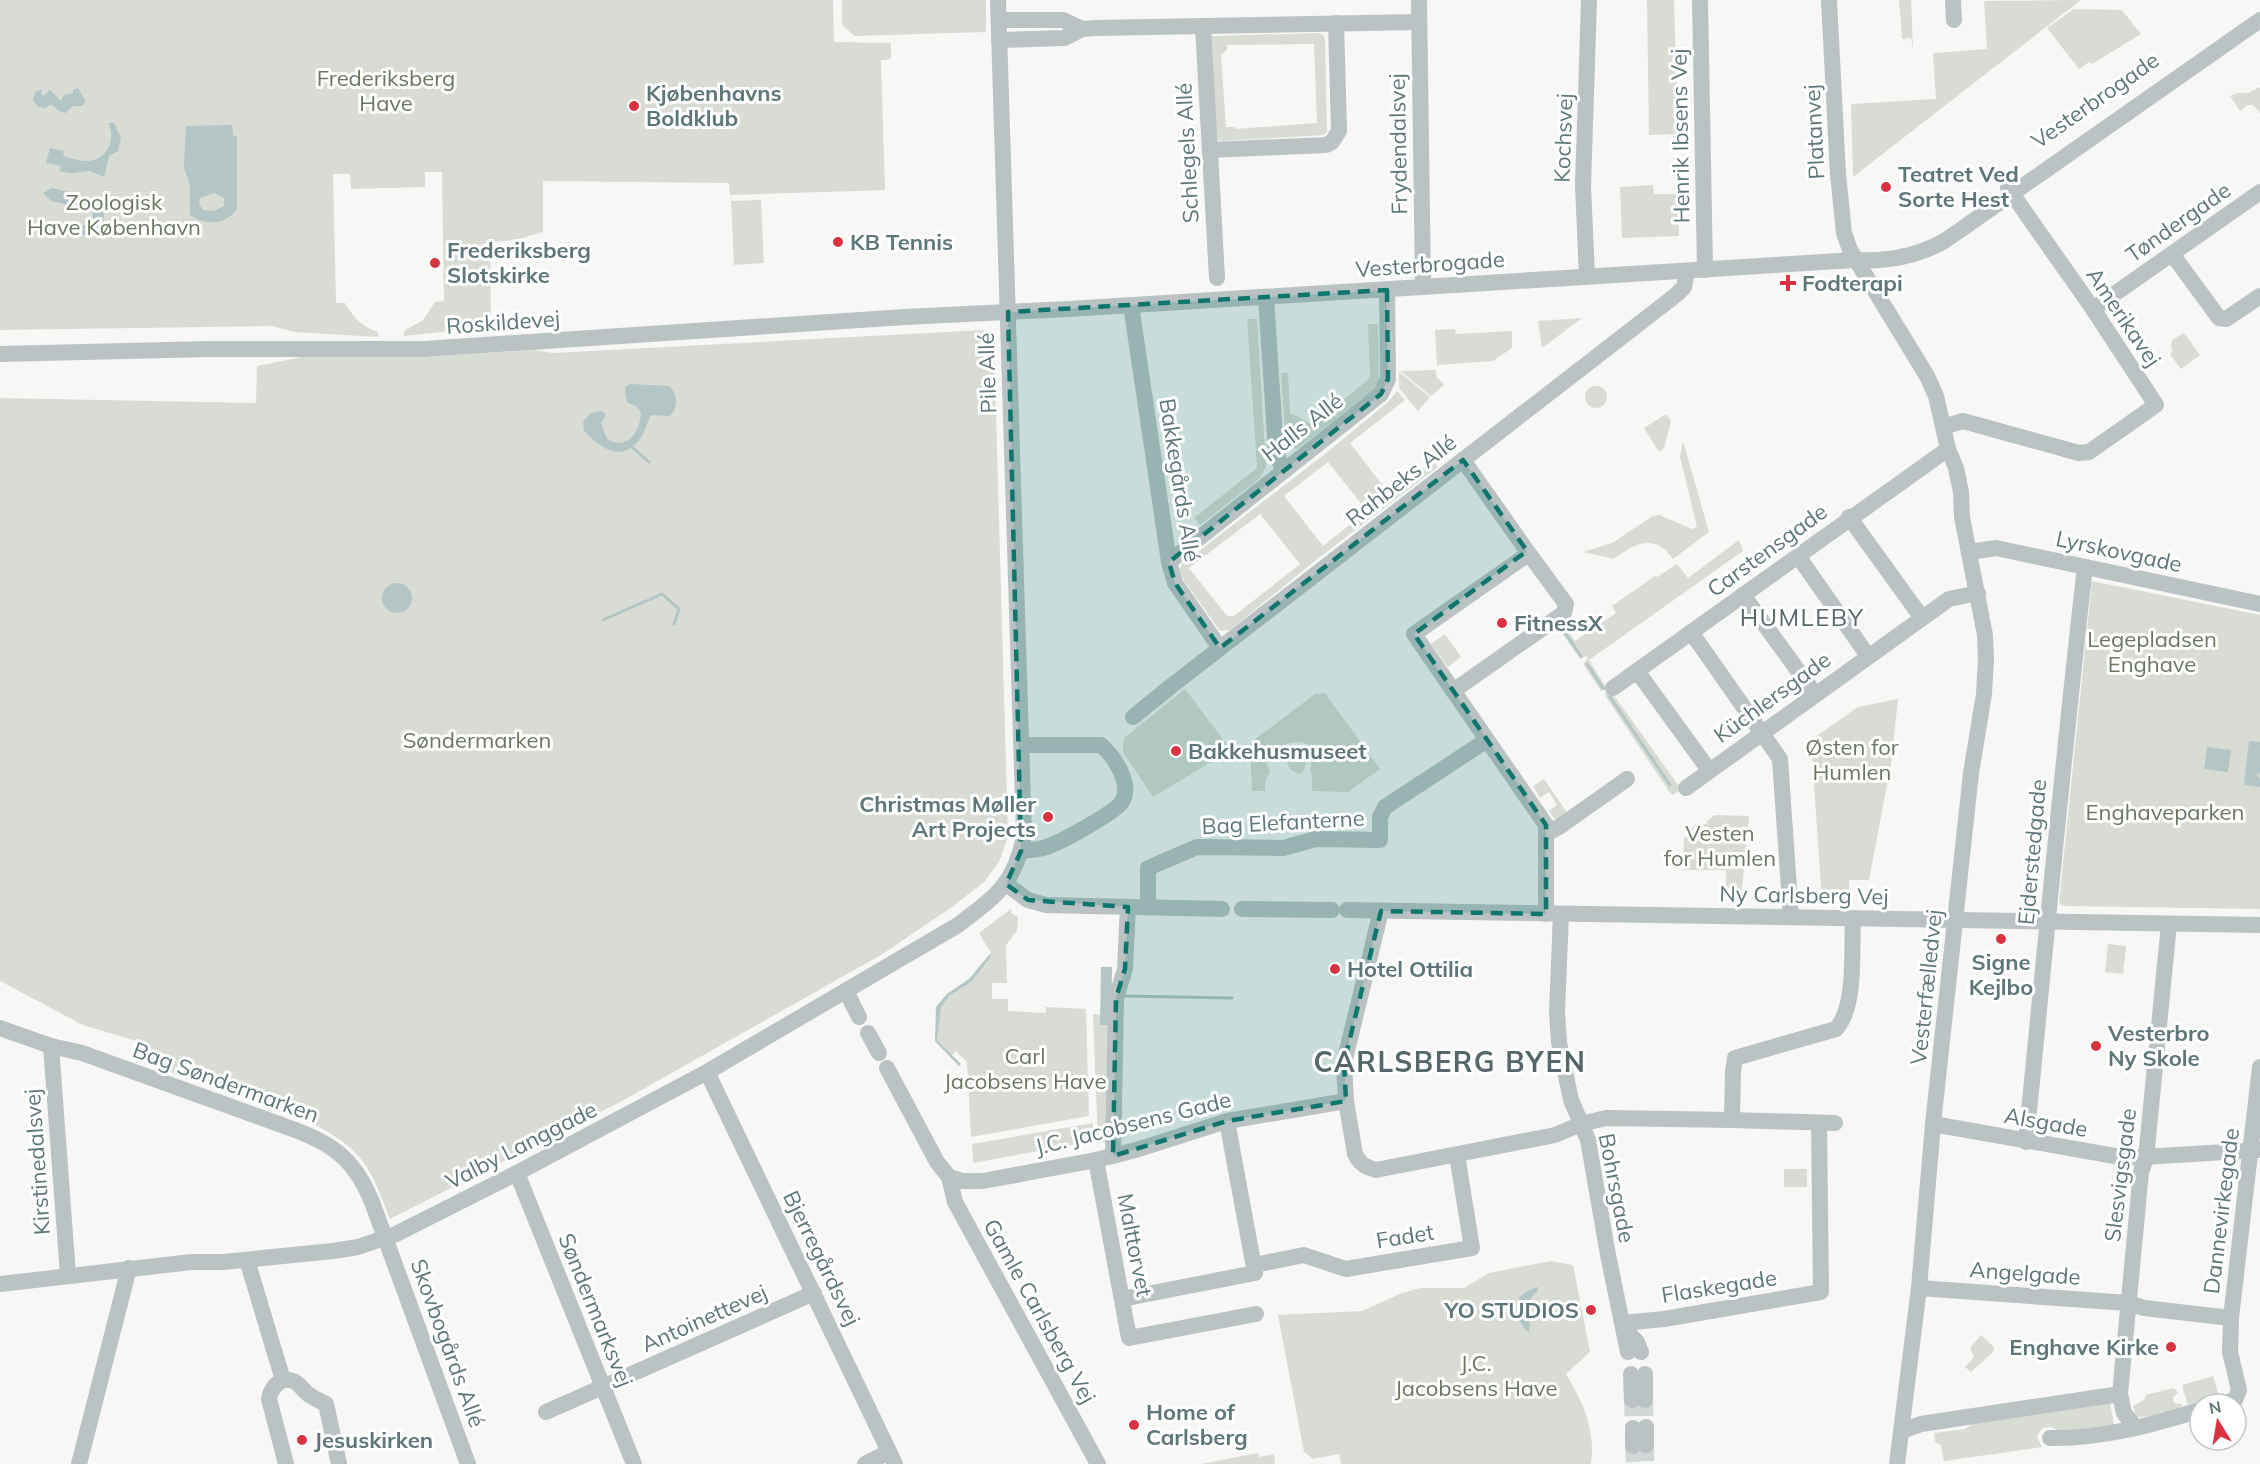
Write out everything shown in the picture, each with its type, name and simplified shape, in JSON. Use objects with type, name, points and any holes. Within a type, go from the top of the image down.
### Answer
[{"type":"street","name":"Pile Allé","points":[[998,0],[1024,835],[1021,851],[1006,884]]},
{"type":"street","name":"Frydendalsvej","points":[[1419,0],[1423,287]]},
{"type":"street","name":"Kochsvej","points":[[1587,277],[1583,186],[1589,0]]},
{"type":"street","name":"Henrik Ibsens Vej","points":[[1700,0],[1705,270]]},
{"type":"street","name":"Platanvej","points":[[1829,0],[1839,186],[1845,238],[1855,260]]},
{"type":"street","points":[[1953,0],[1954,20]]},
{"type":"street","points":[[999,20],[1063,20],[1082,29]]},
{"type":"street","points":[[999,40],[1064,38],[1082,29],[1419,22]]},
{"type":"street","name":"Vesterbrogade","points":[[1008,312],[1855,260],[1885,261],[1927,250],[1946,240],[2010,191],[2256,22]]},
{"type":"street","points":[[1210,150],[1326,145],[1332,142],[1339,131],[1336,23]]},
{"type":"street","name":"Schlegels Allé","points":[[1203,26],[1217,278]]},
{"type":"street","name":"Amerikavej","points":[[1943,427],[1963,421],[2079,453],[2089,452],[2156,405],[2093,309],[2010,191]]},
{"type":"street","name":"Tøndergade","points":[[2093,309],[2172,254],[2258,199]]},
{"type":"street","points":[[2172,254],[2217,317],[2221,319],[2226,319],[2260,296]]},
{"type":"street","name":"Vesterfælledvej","points":[[1855,260],[1930,382],[1938,401],[1947,448],[1954,460],[1958,476],[1962,517],[1985,635],[1986,669],[1971,773],[1918,1288],[1897,1464]]},
{"type":"street","name":"Rahbeks Allé","points":[[1133,717],[1676,295],[1684,287],[1687,271]]},
{"type":"street","name":"Halls Allé","points":[[1169,562],[1381,394],[1388,379],[1387,290]]},
{"type":"street","points":[[1266,297],[1276,452],[1283,471]]},
{"type":"street","name":"Bakkegårds Allé","points":[[1131,305],[1174,583],[1220,648]]},
{"type":"street","name":"Roskildevej","points":[[0,354],[209,349],[424,349],[1008,312]]},
{"type":"street","name":"Carstensgade","points":[[1613,688],[1947,448]]},
{"type":"street","points":[[1453,691],[1564,613],[1566,604],[1463,460]]},
{"type":"street","points":[[1849,517],[1922,618]]},
{"type":"street","name":"Lyrskovgade","points":[[1969,552],[1996,548],[2260,604]]},
{"type":"street","points":[[1527,551],[1524,557],[1414,634],[1546,825],[1547,832],[1558,827],[1627,779]]},
{"type":"street","points":[[1797,556],[1868,656]]},
{"type":"street","name":"Ejderstedgade","points":[[2026,1142],[2085,567]]},
{"type":"street","name":"Küchlersgade","points":[[1686,788],[1948,599],[1978,593]]},
{"type":"street","points":[[1743,595],[1815,694]]},
{"type":"street","points":[[1691,633],[1780,759],[1791,917]]},
{"type":"street","points":[[1637,671],[1709,771]]},
{"type":"street","name":"Bag Elefanterne","points":[[1148,907],[1148,868],[1197,847],[1283,848],[1316,839],[1380,840],[1380,817],[1385,807],[1487,740]]},
{"type":"street","points":[[1021,851],[1050,846],[1110,812],[1121,802],[1125,793],[1124,782],[1117,765],[1101,745],[1022,745]]},
{"type":"street","name":"Bohrsgade","points":[[1547,832],[1559,1042],[1566,1083],[1590,1150],[1608,1255],[1624,1326],[1637,1342],[1634,1352]]},
{"type":"street","points":[[1006,884],[1020,895],[1036,903],[1222,909]]},
{"type":"street","name":"Valby Langgade","points":[[0,1284],[129,1268],[247,1260],[358,1247],[385,1238],[517,1173],[707,1072],[958,925],[1006,884]]},
{"type":"street","name":"Malttorvet","points":[[1128,907],[1125,969],[1116,998],[1104,1158],[1129,1338],[1256,1314]]},
{"type":"street","name":"Ny Carlsberg Vej","points":[[1242,909],[2260,925]]},
{"type":"street","points":[[1382,911],[1344,1063],[1346,1101],[1355,1154],[1366,1168],[1376,1170],[1555,1135],[1581,1124],[1606,1118],[1732,1120],[1733,1072],[1736,1058],[1836,1029],[1843,1020],[1849,994],[1852,918]]},
{"type":"street","name":"Slesvigsgade","points":[[2135,1427],[2124,1413],[2120,1394],[2141,1172],[2146,1158],[2169,924]]},
{"type":"street","points":[[846,991],[860,1017]]},
{"type":"street","name":"Bag Søndermarken","points":[[0,1028],[51,1046],[82,1053],[315,1137],[331,1146],[358,1172],[385,1238]]},
{"type":"street","points":[[867,1033],[879,1053]]},
{"type":"street","name":"Kirstinedalsvej","points":[[51,1046],[68,1275]]},
{"type":"street","name":"Dannevirkegade","points":[[2239,1392],[2231,1360],[2231,1318],[2255,1150],[2260,1067]]},
{"type":"street","points":[[887,1068],[937,1162],[949,1177]]},
{"type":"street","name":"Bjerregårdsvej","points":[[707,1072],[892,1458]]},
{"type":"street","name":"J.C. Jacobsens Gade","points":[[949,1177],[962,1181],[982,1181],[1104,1158],[1227,1121],[1346,1101]]},
{"type":"street","name":"Flaskegade","points":[[1624,1326],[1821,1292],[1827,1123],[1732,1120]]},
{"type":"street","points":[[1227,1121],[1255,1269]]},
{"type":"street","name":"Alsgade","points":[[1933,1125],[2126,1158],[2255,1150]]},
{"type":"street","name":"Fadet","points":[[1122,1299],[1255,1269],[1304,1255],[1346,1269],[1472,1248],[1457,1155]]},
{"type":"street","name":"Søndermarksvej","points":[[517,1173],[634,1464]]},
{"type":"street","name":"Gamle Carlsberg Vej","points":[[949,1177],[955,1202],[1098,1464]]},
{"type":"street","name":"Skovbogårds Allé","points":[[385,1238],[468,1464]]},
{"type":"street","points":[[247,1260],[282,1380]]},
{"type":"street","points":[[79,1464],[129,1268]]},
{"type":"street","name":"Angelgade","points":[[1918,1288],[2128,1303],[2144,1308],[2231,1318]]},
{"type":"street","name":"Antoinettevej","points":[[546,1412],[814,1293]]},
{"type":"street","points":[[1638,1374],[1638,1400]]},
{"type":"street","points":[[286,1464],[270,1399],[273,1388],[282,1380],[296,1382],[309,1395],[326,1404],[339,1464]]},
{"type":"street","points":[[1902,1431],[1922,1424],[2120,1394]]},
{"type":"street","points":[[2050,1438],[2072,1438],[2154,1424],[2188,1414]]},
{"type":"street","points":[[1639,1428],[1640,1445]]},
{"type":"street","points":[[865,1464],[892,1458]]},
{"type":"highlighted area","points":[[1387,290],[1388,379],[1381,394],[1169,562],[1175,583],[1220,648],[1463,460],[1527,551],[1414,634],[1546,825],[1546,914],[1381,911],[1344,1063],[1346,1101],[1227,1121],[1113,1156],[1116,998],[1125,969],[1128,907],[1028,900],[1006,884],[1021,851],[1008,312]]},
{"type":"green space","points":[[0,0],[833,0],[834,42],[891,43],[891,59],[877,61],[881,61],[885,190],[730,195],[729,183],[543,181],[543,232],[515,240],[490,242],[491,327],[404,336],[404,331],[423,320],[435,302],[444,301],[442,172],[425,172],[425,187],[351,189],[350,174],[333,174],[336,303],[345,303],[358,321],[378,332],[378,337],[294,332],[272,326],[0,330]]},
{"type":"green space","points":[[842,0],[986,0],[986,32],[855,36],[842,25]]},
{"type":"green space","points":[[1647,0],[1674,0],[1678,134],[1649,135]]},
{"type":"green space","points":[[1899,0],[1911,0],[1913,48],[1911,38],[1902,39]]},
{"type":"green space","points":[[2081,0],[1853,177],[1851,104],[1936,99],[1933,53],[1987,49],[1984,1]]},
{"type":"green space","points":[[2074,9],[2122,10],[2141,34],[2092,64],[2089,62],[2079,69],[2047,28]]},
{"type":"green space","points":[[1320,33],[1323,35],[1325,39],[1327,131],[1325,135],[1216,140],[1211,36]],"holes":[[[1314,44],[1317,123],[1235,129],[1235,127],[1226,127],[1221,55],[1227,50],[1227,45]]]},
{"type":"green space","points":[[2260,87],[2260,113],[2253,105],[2248,105],[2240,111],[2230,96],[2237,93],[2248,93]]},
{"type":"green space","points":[[1653,185],[1654,194],[1678,194],[1679,236],[1622,238],[1620,187]]},
{"type":"green space","points":[[761,200],[764,263],[734,265],[731,201]]},
{"type":"green space","points":[[1582,318],[1542,348],[1538,321]]},
{"type":"green space","points":[[1247,319],[1257,319],[1266,467],[1259,479],[1200,525],[1194,518],[1257,468]]},
{"type":"green space","points":[[1368,324],[1378,324],[1379,383],[1376,388],[1297,449],[1286,444],[1281,373],[1288,373],[1290,413],[1313,425],[1370,378]]},
{"type":"green space","points":[[1455,329],[1456,334],[1512,331],[1512,348],[1493,361],[1437,365],[1435,330]]},
{"type":"green space","name":"Søndermarken","points":[[984,330],[992,337],[994,343],[1008,836],[999,862],[985,881],[952,907],[881,955],[622,1101],[390,1219],[377,1186],[363,1162],[343,1142],[330,1133],[313,1124],[140,1061],[146,1054],[136,1041],[83,1025],[0,981],[0,398],[256,403],[257,366],[302,357],[424,357],[534,350],[553,353]]},
{"type":"green space","points":[[2184,333],[2200,355],[2181,369],[2170,354],[2173,350],[2172,340]]},
{"type":"green space","points":[[1436,370],[1436,376],[1444,385],[1431,396],[1400,371]]},
{"type":"green space","points":[[1399,372],[1430,397],[1418,411],[1399,388]]},
{"type":"green space","points":[[1596,386],[1604,389],[1607,397],[1604,405],[1596,408],[1588,405],[1585,397],[1588,389]]},
{"type":"green space","points":[[1397,391],[1405,400],[1350,443],[1390,495],[1433,461],[1438,467],[1316,560],[1230,630],[1220,631],[1180,575],[1179,569],[1182,564],[1325,454],[1388,402]],"holes":[[[1328,462],[1367,511],[1323,546],[1284,496]],[[1260,514],[1300,564],[1234,616],[1227,616],[1189,568]]]},
{"type":"green space","points":[[1666,414],[1671,421],[1664,448],[1659,452],[1644,428]]},
{"type":"green space","points":[[1683,441],[1709,532],[1673,559],[1666,551],[1652,543],[1637,545],[1614,559],[1583,552],[1612,543],[1653,516],[1659,515],[1692,529],[1697,527],[1680,457]]},
{"type":"green space","points":[[1739,540],[1743,551],[1589,660],[1607,689],[1601,691],[1583,664],[1588,659],[1586,656],[1580,659],[1557,626],[1562,622],[1575,641],[1616,613],[1612,606],[1655,576],[1657,577],[1677,564],[1688,578]]},
{"type":"green space","name":"Enghaveparken","points":[[2092,581],[2260,615],[2260,909],[2064,906],[2059,903]]},
{"type":"green space","points":[[1445,634],[1461,657],[1448,667],[1431,644]]},
{"type":"green space","points":[[1185,689],[1231,750],[1153,797],[1123,752],[1124,738]]},
{"type":"green space","points":[[1610,690],[1681,789],[1673,795],[1606,697],[1605,694]]},
{"type":"green space","points":[[1325,693],[1380,769],[1348,792],[1312,791],[1312,773],[1310,772],[1313,748],[1307,744],[1289,743],[1277,748],[1267,756],[1266,763],[1270,771],[1265,782],[1265,791],[1252,791],[1250,743],[1315,694]]},
{"type":"green space","name":"Østen for Humlen","points":[[1898,699],[1891,764],[1869,880],[1849,880],[1849,901],[1822,901],[1811,740],[1858,707]]},
{"type":"green space","points":[[1285,747],[1307,747],[1310,751],[1303,772],[1299,775],[1290,769],[1281,751]]},
{"type":"green space","points":[[1544,779],[1568,814],[1557,822],[1549,811],[1557,805],[1549,792],[1540,798],[1533,786]]},
{"type":"green space","name":"Vesten for Humlen","points":[[1715,815],[1749,816],[1741,898],[1726,898],[1726,870],[1683,870],[1684,839],[1696,824],[1707,824],[1707,821]]},
{"type":"green space","name":"Carl Jacobsens Have","points":[[1011,909],[1011,913],[1018,917],[1017,931],[1006,945],[1007,983],[992,983],[992,999],[1008,999],[1008,1011],[1046,1013],[1046,1007],[1086,1009],[1089,1116],[971,1137],[967,1062],[956,1051],[952,1055],[937,1040],[940,1007],[949,996],[971,982],[991,953],[979,933]]},
{"type":"green space","points":[[2108,944],[2126,946],[2123,974],[2105,972]]},
{"type":"green space","points":[[1093,1014],[1100,1015],[1100,1025],[1111,1025],[1109,1141],[1098,1144]]},
{"type":"green space","points":[[1093,1123],[1093,1141],[973,1163],[972,1144]]},
{"type":"green space","points":[[1784,1169],[1807,1169],[1807,1187],[1784,1187]]},
{"type":"green space","name":"J.C. Jacobsens Have","points":[[1551,1261],[1573,1265],[1590,1352],[1566,1374],[1587,1417],[1592,1440],[1591,1464],[1341,1464],[1339,1454],[1313,1459],[1304,1452],[1278,1315],[1362,1311],[1402,1293],[1421,1288],[1464,1288],[1489,1273]]},
{"type":"green space","points":[[1981,1335],[1994,1347],[1993,1352],[1971,1372],[1965,1367],[1974,1357],[1970,1348]]},
{"type":"green space","points":[[2213,1376],[2218,1392],[2188,1392],[2188,1405],[2182,1385]]},
{"type":"green space","points":[[2174,1388],[2178,1393],[2173,1397],[2174,1403],[2182,1404],[2183,1409],[2163,1414],[2161,1412],[2156,1416],[2136,1417],[2133,1406],[2144,1400],[2146,1395]]},
{"type":"green space","points":[[2110,1403],[2115,1429],[2072,1437],[2051,1427],[2042,1428],[2037,1437],[2042,1447],[1944,1461],[1941,1445],[1935,1442],[1934,1433],[1965,1429],[1974,1423]]},
{"type":"green space","points":[[1258,1453],[1259,1457],[1274,1454],[1275,1464],[1201,1464]]},
{"type":"shaded area","points":[[78,88],[86,102],[82,106],[73,106],[66,113],[59,111],[51,104],[45,108],[38,107],[33,100],[35,92],[42,89],[41,94],[44,96],[50,90],[61,101],[64,95],[73,93],[73,90]]},
{"type":"shaded area","points":[[108,123],[114,123],[121,138],[118,151],[109,156],[104,177],[89,171],[71,173],[60,171],[61,166],[46,163],[50,148],[64,151],[63,156],[81,160],[94,160],[100,157],[111,142],[111,129]]},
{"type":"shaded area","points":[[232,125],[233,136],[237,136],[237,209],[221,221],[202,221],[190,215],[190,184],[184,168],[186,126]],"holes":[[[214,193],[224,198],[224,206],[214,211],[203,210],[199,204],[200,198]]]},
{"type":"shaded area","points":[[52,188],[101,200],[104,205],[104,233],[65,235],[72,225],[92,225],[93,210],[51,201],[43,193]]},
{"type":"shaded area","points":[[630,384],[669,386],[674,393],[676,406],[669,416],[651,415],[641,437],[632,447],[617,452],[597,443],[584,431],[583,422],[591,413],[601,411],[605,413],[601,423],[607,439],[621,443],[632,438],[641,412],[636,406],[628,403],[626,398],[625,387]]},
{"type":"shaded area","points":[[397,583],[403,584],[411,592],[411,604],[403,612],[397,613],[391,612],[383,604],[382,598],[383,592],[391,584]]},
{"type":"shaded area","points":[[2249,741],[2260,742],[2260,773],[2257,775],[2260,779],[2260,787],[2244,785]]},
{"type":"shaded area","points":[[2207,747],[2231,750],[2228,772],[2204,769]]},
{"type":"shaded area","points":[[990,954],[991,956],[971,982],[949,996],[941,1007],[937,1040],[961,1064],[959,1066],[935,1041],[936,1007],[947,994],[969,979]]},
{"type":"shaded area","points":[[1101,967],[1112,967],[1111,1025],[1100,1025]]},
{"type":"shaded area","points":[[1538,1287],[1526,1304],[1529,1332],[1517,1313],[1517,1305],[1519,1298]]},
{"type":"waterway","points":[[632,447],[649,462]]},
{"type":"waterway","points":[[603,620],[662,594],[679,609],[674,624]]},
{"type":"waterway","points":[[1561,627],[1581,656]]},
{"type":"waterway","points":[[1587,664],[1603,688]]},
{"type":"waterway","points":[[1610,697],[1670,785]]},
{"type":"waterway","points":[[1123,996],[1232,998]]},
{"type":"tunnel","points":[[1632,1400],[1633,1428]]},
{"type":"tunnel","points":[[1645,1400],[1646,1427]]},
{"type":"tunnel","points":[[1646,1445],[1646,1464]]},
{"type":"tunnel","points":[[1633,1446],[1634,1464]]},
{"type":"place","name":"Kjøbenhavns Boldklub","points":[[634,106]]},
{"type":"place","name":"Teatret Ved Sorte Hest","points":[[1886,187]]},
{"type":"place","name":"KB Tennis","points":[[838,242]]},
{"type":"place","name":"Frederiksberg Slotskirke","points":[[435,263]]},
{"type":"place","name":"Fodterapi","points":[[1788,283]]},
{"type":"place","name":"FitnessX","points":[[1502,623]]},
{"type":"place","name":"Bakkehusmuseet","points":[[1176,751]]},
{"type":"place","name":"Christmas Møller Art Projects","points":[[1048,817]]},
{"type":"place","name":"Signe Kejlbo","points":[[2001,939]]},
{"type":"place","name":"Hotel Ottilia","points":[[1335,969]]},
{"type":"place","name":"Vesterbro Ny Skole","points":[[2096,1046]]},
{"type":"place","name":"YO STUDIOS","points":[[1591,1310]]},
{"type":"place","name":"Enghave Kirke","points":[[2171,1347]]},
{"type":"place","name":"Home of Carlsberg","points":[[1134,1425]]},
{"type":"place","name":"Jesuskirken","points":[[302,1440]]},
{"type":"district","name":"HUMLEBY","points":[[1802,618]]},
{"type":"district","name":"CARLSBERG BYEN","points":[[1450,1062]]},
{"type":"park label","name":"Frederiksberg Have","points":[[386,90]]},
{"type":"park label","name":"Zoologisk Have København","points":[[114,214]]},
{"type":"park label","name":"Legepladsen Enghave","points":[[2152,652]]}]
